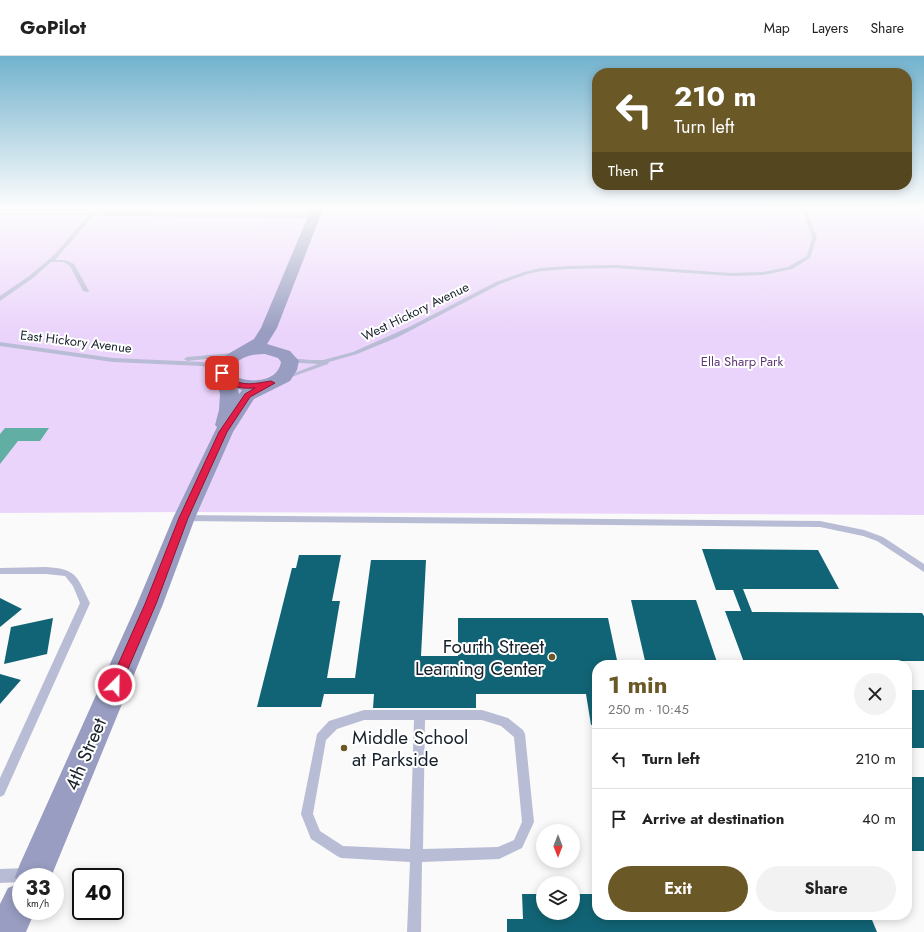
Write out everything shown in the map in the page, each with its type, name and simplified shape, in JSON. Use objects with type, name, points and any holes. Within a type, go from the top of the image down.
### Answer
[{"type":"street","points":[[274,382],[258,386],[242,386],[233,384],[223,376],[222,369],[225,363],[260,342],[270,325],[301,250]]},
{"type":"street","points":[[270,325],[273,339],[288,357]]},
{"type":"street","points":[[241,353],[276,350],[288,357]]},
{"type":"street","name":"4th Street","points":[[36,868],[150,604],[184,518],[223,432],[247,395],[274,382],[290,369],[291,364],[288,357]]},
{"type":"street","name":"4th Street","points":[[223,376],[229,389],[229,408],[223,432]]},
{"type":"street","name":"4th Street","points":[[6,932],[12,919]]},
{"type":"street","points":[[18,932],[20,920]]},
{"type":"lane","points":[[0,299],[50,261],[60,250]]},
{"type":"lane","name":"West Hickory Avenue","points":[[274,382],[332,361],[348,357],[411,329],[499,282],[540,269],[579,266],[649,268],[705,274],[740,275],[770,272],[792,267],[812,255],[814,250]]},
{"type":"lane","points":[[50,261],[68,262],[72,265],[86,291]]},
{"type":"lane","name":"East Hickory Avenue","points":[[0,344],[22,346],[87,357],[203,364],[223,376]]},
{"type":"lane","name":"East Hickory Avenue","points":[[148,361],[221,357],[241,353]]},
{"type":"lane","name":"West Hickory Avenue","points":[[288,357],[302,362],[332,361]]},
{"type":"lane","points":[[184,518],[820,524],[869,535],[898,550],[924,569]]},
{"type":"lane","points":[[0,571],[55,571],[67,573],[76,582],[85,603],[0,791]]},
{"type":"lane","points":[[364,715],[482,715],[504,722],[519,734],[528,822],[518,844],[499,853],[415,856],[341,852],[316,835],[307,814],[321,738],[333,726],[364,715]]},
{"type":"lane","points":[[414,932],[420,716]]},
{"type":"lane","points":[[0,876],[12,879]]},
{"type":"green space","name":"Ella Sharp Park","points":[[0,250],[924,250],[924,515],[187,512],[0,513]]},
{"type":"shaded area","points":[[5,428],[49,428],[40,441],[18,441],[0,464],[0,434]]},
{"type":"building","points":[[702,549],[818,550],[839,589],[743,589],[752,612],[922,613],[924,616],[924,661],[743,660],[725,611],[741,611],[733,590],[716,590]]},
{"type":"building","points":[[299,555],[341,555],[332,601],[340,601],[327,678],[355,678],[371,560],[426,560],[421,656],[458,656],[458,618],[608,618],[617,660],[592,660],[592,725],[586,694],[476,694],[476,708],[373,708],[374,694],[324,694],[321,707],[257,707],[292,568],[296,568]]},
{"type":"building","points":[[0,598],[22,609],[0,627]]},
{"type":"building","points":[[631,600],[696,600],[716,660],[645,660]]},
{"type":"building","points":[[53,618],[47,654],[4,664],[11,627]]},
{"type":"building","points":[[0,674],[21,680],[0,704]]},
{"type":"building","points":[[912,690],[924,690],[924,748],[912,748]]},
{"type":"building","points":[[912,777],[924,777],[924,851],[912,851]]},
{"type":"building","points":[[522,894],[536,894],[536,920],[580,920],[580,894],[592,894],[592,920],[872,920],[877,932],[507,932],[507,919],[523,919]]},
{"type":"place","name":"Fourth Street Learning Center","points":[[552,657]]},
{"type":"place","name":"Middle School at Parkside","points":[[344,748]]},
{"type":"route","points":[[115,685],[150,604],[184,518],[223,432],[247,395],[258,388],[271,383],[254,386],[237,385],[224,378],[222,373]]}]
